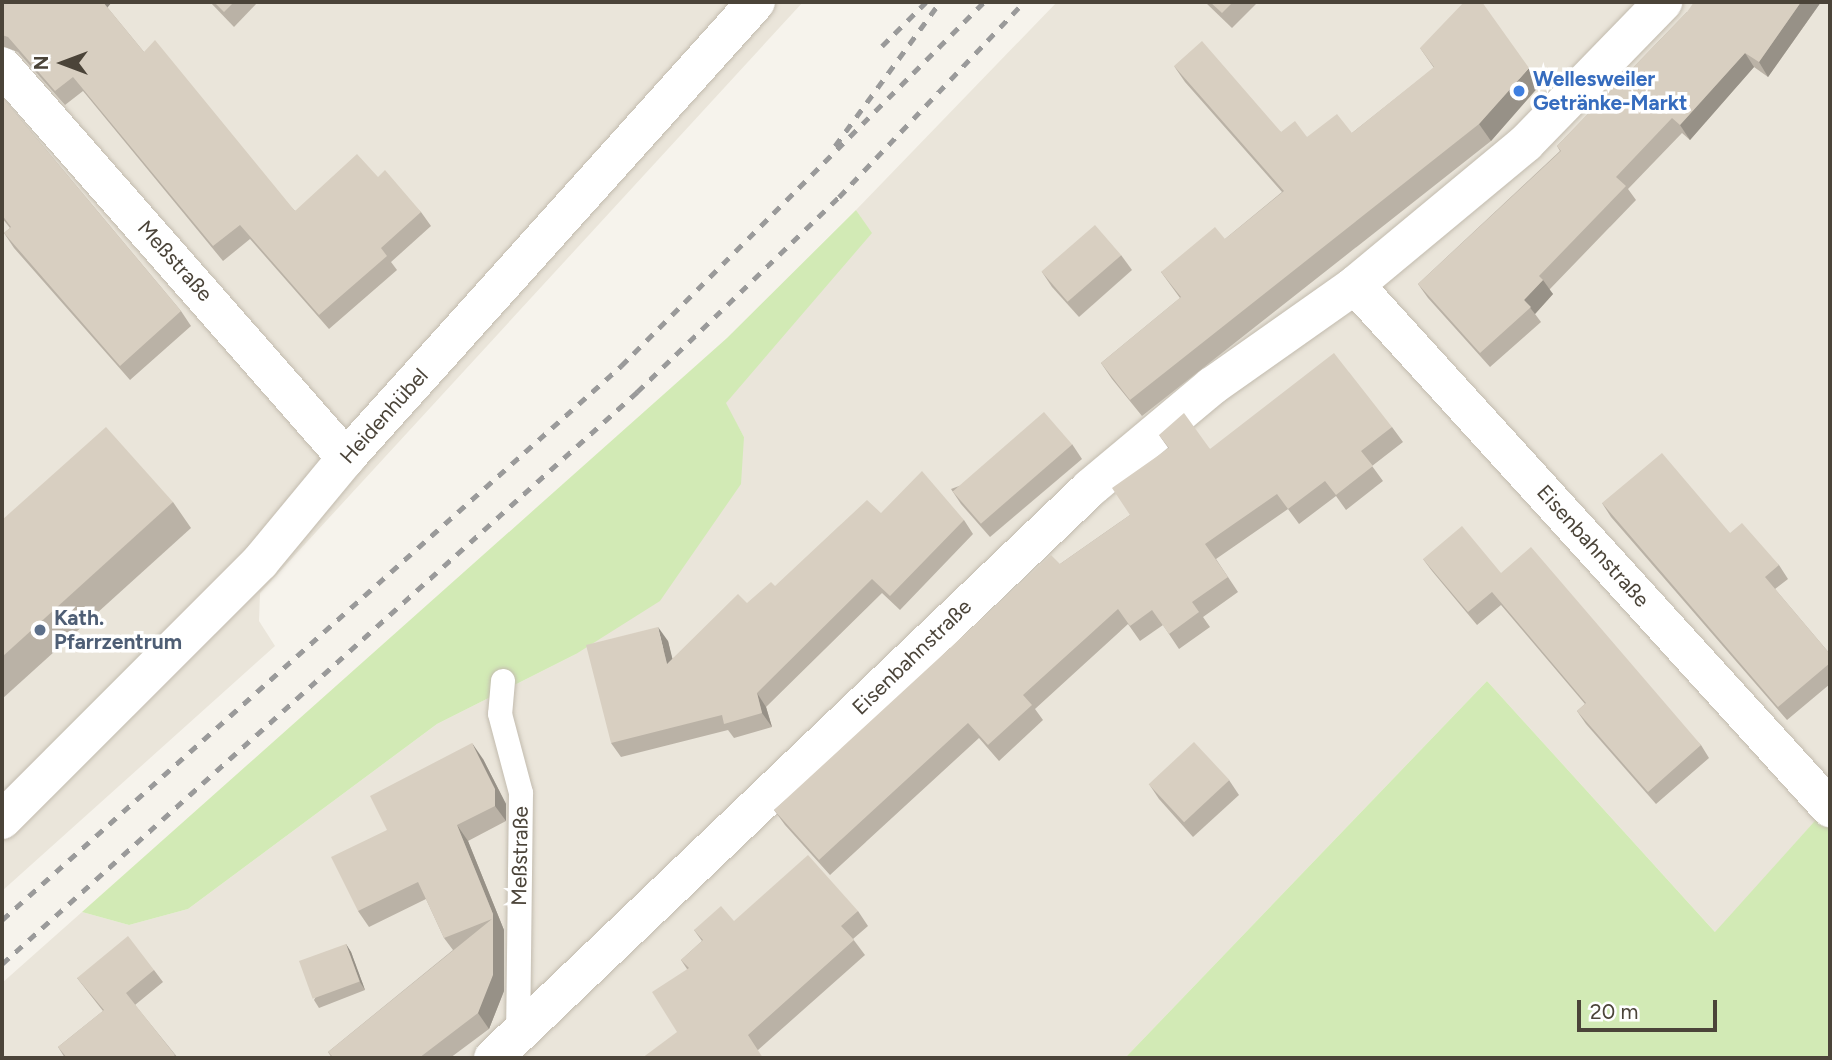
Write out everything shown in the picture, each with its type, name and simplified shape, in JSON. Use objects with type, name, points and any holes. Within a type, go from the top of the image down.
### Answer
[{"type":"street","name":"Heidenhübel","points":[[2,820],[260,562],[345,458],[756,2]]},
{"type":"street","name":"Eisenbahnstraße","points":[[506,1046],[1090,488],[1212,386],[1355,285],[1526,143],[1663,2]]},
{"type":"street","name":"Meßstraße","points":[[2,66],[345,458]]},
{"type":"street","name":"Eisenbahnstraße","points":[[1355,285],[1830,808]]},
{"type":"lane","name":"Meßstraße","points":[[503,681],[500,714],[521,793],[506,1046]]},
{"type":"shaded area","points":[[2,2],[803,2],[260,593],[259,621],[275,646],[2,891]]},
{"type":"shaded area","points":[[1057,2],[1830,2],[1830,804],[1716,933],[1487,681],[1125,1058],[2,1058],[2,983],[82,912],[129,925],[188,909],[437,724],[576,654],[744,437],[725,403],[871,233],[856,210]]},
{"type":"green space","points":[[856,210],[872,233],[726,403],[744,437],[741,484],[660,601],[576,654],[437,724],[188,909],[129,925],[82,912],[727,338]]},
{"type":"green space","points":[[1487,681],[1715,932],[1830,804],[1830,1058],[1125,1058]]},
{"type":"building","points":[[2,2],[103,2],[144,52],[155,40],[295,211],[357,154],[378,177],[385,170],[421,212],[381,248],[387,256],[319,315],[240,225],[213,246],[73,77],[55,91],[8,37],[2,35]]},
{"type":"building","points":[[214,2],[234,2],[224,12]]},
{"type":"building","points":[[1210,2],[1233,2],[1222,13]]},
{"type":"building","points":[[1464,2],[1482,2],[1529,68],[1479,124],[1130,400],[1101,363],[1181,297],[1161,272],[1215,227],[1225,239],[1284,191],[1174,66],[1202,41],[1281,132],[1295,121],[1307,137],[1337,114],[1352,133],[1434,67],[1420,48]]},
{"type":"building","points":[[1694,2],[1801,2],[1759,62],[1745,53],[1680,125],[1672,118],[1616,177],[1626,186],[1539,276],[1543,280],[1524,300],[1531,307],[1480,353],[1418,284],[1561,151],[1557,146]]},
{"type":"building","points":[[2,97],[181,311],[120,366],[4,233],[11,227],[2,215]]},
{"type":"building","points":[[1095,225],[1121,255],[1068,302],[1041,272]]},
{"type":"building","points":[[1334,353],[1392,427],[1361,451],[1373,466],[1336,495],[1325,481],[1288,509],[1277,494],[1205,544],[1228,577],[1192,602],[1199,612],[1169,634],[1152,610],[1130,626],[1118,609],[1023,695],[1032,705],[988,745],[968,723],[819,860],[774,810],[1051,555],[1060,564],[1130,515],[1112,488],[1169,448],[1159,435],[1184,413],[1210,449]]},
{"type":"building","points":[[1044,412],[1072,444],[981,524],[953,491]]},
{"type":"building","name":"Kath. Pfarrzentrum","points":[[106,427],[173,502],[2,657],[2,520]]},
{"type":"building","points":[[1662,453],[1730,533],[1742,523],[1779,565],[1765,577],[1830,654],[1830,663],[1778,707],[1602,503]]},
{"type":"building","points":[[922,471],[964,520],[890,596],[872,579],[757,693],[762,713],[724,724],[722,715],[611,743],[586,645],[658,627],[667,664],[738,594],[747,603],[771,582],[775,586],[867,500],[881,513]]},
{"type":"building","points":[[1462,526],[1501,573],[1531,547],[1701,745],[1648,792],[1577,711],[1586,703],[1492,592],[1468,612],[1423,559]]},
{"type":"building","points":[[1194,742],[1229,780],[1184,822],[1149,784]]},
{"type":"building","points":[[472,743],[495,789],[495,806],[457,825],[493,914],[493,975],[478,1013],[419,1058],[332,1058],[328,1052],[492,919],[444,938],[418,882],[358,911],[331,857],[387,830],[370,796]]},
{"type":"building","points":[[808,855],[858,911],[841,926],[854,940],[748,1035],[763,1058],[642,1058],[677,1032],[652,992],[689,968],[681,960],[703,940],[694,930],[721,906],[734,921]]},
{"type":"building","points":[[128,936],[154,970],[126,993],[175,1055],[171,1058],[67,1058],[58,1047],[104,1010],[77,978]]},
{"type":"building","points":[[346,944],[360,982],[313,999],[299,961]]},
{"type":"railway","points":[[882,46],[926,2]]},
{"type":"railway","points":[[835,146],[940,2]]},
{"type":"railway","points":[[2,920],[621,366],[984,2]]},
{"type":"railway","points":[[2,964],[637,392],[839,197],[1024,2]]},
{"type":"place","name":"Wellesweiler Getränke-Markt","points":[[1519,91]]},
{"type":"place","name":"Kath. Pfarrzentrum","points":[[40,630]]}]
